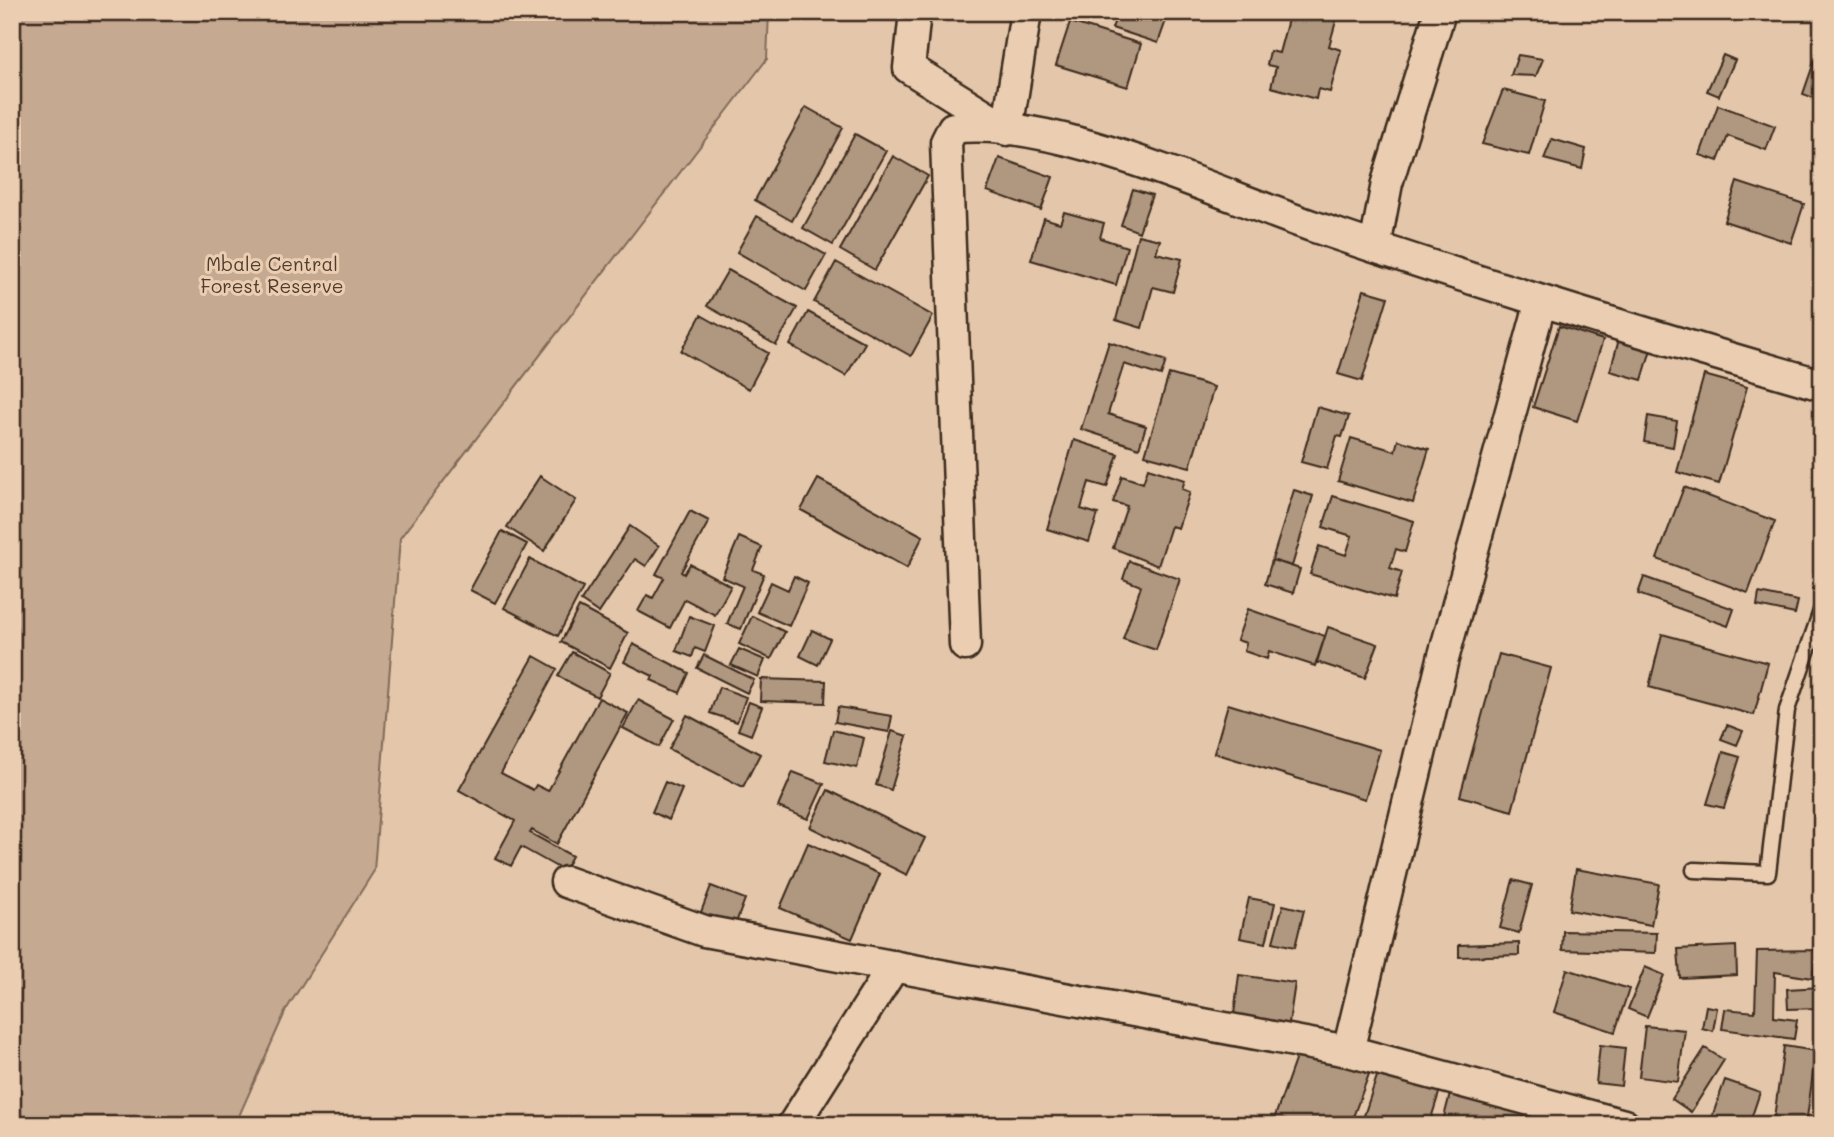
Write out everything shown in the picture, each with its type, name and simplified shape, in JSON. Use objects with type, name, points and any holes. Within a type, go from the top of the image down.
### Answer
[{"type":"street","points":[[915,12],[909,68],[1007,130]]},
{"type":"street","points":[[1007,130],[1026,12]]},
{"type":"street","points":[[1375,247],[1397,149],[1440,12]]},
{"type":"street","points":[[965,645],[946,142],[953,128],[1007,130],[1102,151],[1375,247],[1541,301],[1822,384]]},
{"type":"street","points":[[1348,1051],[1443,659],[1541,301]]},
{"type":"street","points":[[566,882],[704,931],[1348,1051],[1625,1125]]},
{"type":"street","points":[[793,1125],[894,966]]},
{"type":"lane","points":[[1694,870],[1768,873],[1787,710],[1822,608]]},
{"type":"green space","name":"Mbale Central Forest Reserve","points":[[12,12],[769,12],[767,59],[400,538],[374,871],[286,1010],[235,1125],[12,1125]]},
{"type":"building","points":[[1118,12],[1169,12],[1158,43],[1112,28]]},
{"type":"building","points":[[1290,12],[1338,14],[1329,46],[1341,50],[1330,92],[1318,89],[1316,99],[1271,87],[1276,67],[1267,65],[1270,51],[1279,53]]},
{"type":"building","points":[[1070,22],[1141,44],[1128,87],[1056,65]]},
{"type":"building","points":[[1822,39],[1822,101],[1803,94]]},
{"type":"building","points":[[1518,55],[1543,59],[1536,76],[1511,75]]},
{"type":"building","points":[[1723,55],[1735,60],[1719,96],[1707,91]]},
{"type":"building","points":[[1503,90],[1545,101],[1529,155],[1482,144]]},
{"type":"building","points":[[1718,105],[1775,126],[1766,150],[1728,136],[1718,161],[1700,155]]},
{"type":"building","points":[[806,107],[843,128],[792,221],[755,200]]},
{"type":"building","points":[[855,134],[886,151],[833,245],[803,228]]},
{"type":"building","points":[[1552,139],[1586,149],[1582,169],[1544,159]]},
{"type":"building","points":[[893,156],[928,176],[875,270],[840,250]]},
{"type":"building","points":[[999,158],[1053,177],[1041,210],[987,191]]},
{"type":"building","points":[[1737,182],[1804,204],[1791,243],[1724,221]]},
{"type":"building","points":[[1133,189],[1152,195],[1139,232],[1121,225]]},
{"type":"building","points":[[1064,212],[1104,223],[1100,238],[1127,247],[1116,285],[1031,260],[1044,218],[1060,223]]},
{"type":"building","points":[[757,216],[826,255],[806,291],[737,252]]},
{"type":"building","points":[[1138,235],[1160,240],[1156,253],[1182,259],[1173,292],[1153,287],[1142,328],[1116,320]]},
{"type":"building","points":[[836,262],[933,316],[911,356],[814,302]]},
{"type":"building","points":[[728,270],[797,308],[776,345],[707,306]]},
{"type":"building","points":[[1364,290],[1388,297],[1362,381],[1338,374]]},
{"type":"building","points":[[808,312],[865,343],[846,376],[790,345]]},
{"type":"building","points":[[701,315],[768,353],[749,389],[681,351]]},
{"type":"building","points":[[1559,326],[1603,340],[1577,421],[1533,407]]},
{"type":"building","points":[[1620,336],[1652,346],[1642,380],[1610,371]]},
{"type":"building","points":[[1109,342],[1166,361],[1161,376],[1124,364],[1108,414],[1146,426],[1139,448],[1081,429]]},
{"type":"building","points":[[1169,374],[1214,387],[1190,467],[1145,455]]},
{"type":"building","points":[[1704,375],[1747,387],[1719,484],[1677,472]]},
{"type":"building","points":[[1317,407],[1349,416],[1342,437],[1337,436],[1327,469],[1301,462]]},
{"type":"building","points":[[1648,416],[1677,421],[1673,447],[1644,442]]},
{"type":"building","points":[[1351,438],[1395,451],[1398,440],[1429,449],[1413,503],[1338,481]]},
{"type":"building","points":[[1074,440],[1118,454],[1107,487],[1089,482],[1081,509],[1098,514],[1089,542],[1047,529]]},
{"type":"building","points":[[1148,468],[1185,480],[1182,489],[1190,492],[1178,528],[1171,526],[1158,566],[1113,548],[1127,506],[1113,502],[1122,476],[1143,483]]},
{"type":"building","points":[[540,476],[576,500],[544,551],[507,527]]},
{"type":"building","points":[[818,479],[923,536],[907,568],[801,510]]},
{"type":"building","points":[[1684,487],[1775,521],[1748,593],[1657,559]]},
{"type":"building","points":[[1294,490],[1313,496],[1292,566],[1272,560]]},
{"type":"building","points":[[1333,496],[1414,521],[1405,552],[1396,549],[1390,568],[1402,572],[1394,599],[1310,574],[1319,546],[1346,555],[1352,536],[1323,527]]},
{"type":"building","points":[[690,511],[709,521],[681,572],[684,574],[690,564],[731,586],[715,615],[685,599],[670,628],[638,611],[647,595],[653,598],[664,578],[656,574]]},
{"type":"building","points":[[630,526],[659,546],[646,566],[635,559],[599,613],[581,601]]},
{"type":"building","points":[[502,531],[527,544],[495,603],[470,590]]},
{"type":"building","points":[[739,537],[762,547],[753,570],[764,574],[741,629],[727,624],[743,586],[722,577]]},
{"type":"building","points":[[530,559],[583,588],[558,636],[504,608]]},
{"type":"building","points":[[1272,560],[1300,569],[1293,593],[1265,584]]},
{"type":"building","points":[[1129,561],[1180,579],[1156,650],[1123,639],[1141,586],[1123,579]]},
{"type":"building","points":[[794,576],[808,583],[789,626],[757,612],[771,582],[788,590]]},
{"type":"building","points":[[1644,577],[1734,609],[1728,626],[1638,594]]},
{"type":"building","points":[[1759,593],[1798,601],[1795,614],[1757,606]]},
{"type":"building","points":[[579,607],[628,633],[610,668],[561,642]]},
{"type":"building","points":[[1248,609],[1325,636],[1315,666],[1269,651],[1267,659],[1244,651],[1246,643],[1237,640]]},
{"type":"building","points":[[689,616],[715,626],[705,652],[695,648],[692,657],[676,651]]},
{"type":"building","points":[[752,616],[785,632],[771,659],[739,644]]},
{"type":"building","points":[[1328,627],[1378,644],[1365,678],[1317,662]]},
{"type":"building","points":[[812,630],[830,639],[818,665],[800,656]]},
{"type":"building","points":[[1662,634],[1768,663],[1754,715],[1649,687]]},
{"type":"building","points":[[633,644],[689,673],[680,693],[651,680],[653,676],[624,662]]},
{"type":"building","points":[[739,649],[765,660],[758,677],[731,665]]},
{"type":"building","points":[[572,652],[610,673],[597,697],[558,676]]},
{"type":"building","points":[[1499,654],[1551,668],[1512,811],[1460,796]]},
{"type":"building","points":[[704,655],[754,680],[747,693],[697,668]]},
{"type":"building","points":[[534,656],[557,669],[501,773],[533,790],[536,785],[548,791],[599,698],[628,713],[557,844],[532,830],[530,833],[572,856],[564,871],[521,847],[511,866],[495,858],[515,821],[459,790]]},
{"type":"building","points":[[761,679],[826,681],[825,703],[760,701]]},
{"type":"building","points":[[719,687],[746,697],[737,722],[710,713]]},
{"type":"building","points":[[638,700],[674,719],[659,747],[623,728]]},
{"type":"building","points":[[749,702],[762,707],[751,735],[738,730]]},
{"type":"building","points":[[1228,704],[1380,750],[1365,799],[1214,753]]},
{"type":"building","points":[[838,707],[892,716],[889,732],[835,722]]},
{"type":"building","points":[[687,715],[760,754],[743,787],[669,749]]},
{"type":"building","points":[[1727,725],[1743,731],[1737,745],[1721,739]]},
{"type":"building","points":[[833,730],[864,738],[857,768],[825,761]]},
{"type":"building","points":[[892,731],[907,736],[891,790],[876,785]]},
{"type":"building","points":[[1723,752],[1740,757],[1724,808],[1707,804]]},
{"type":"building","points":[[793,772],[824,784],[808,819],[778,807]]},
{"type":"building","points":[[665,782],[682,789],[669,820],[652,812]]},
{"type":"building","points":[[828,790],[925,838],[907,875],[810,827]]},
{"type":"building","points":[[808,843],[880,874],[852,939],[780,908]]},
{"type":"building","points":[[1576,869],[1659,884],[1651,925],[1569,910]]},
{"type":"building","points":[[1513,880],[1532,885],[1519,933],[1500,928]]},
{"type":"building","points":[[711,886],[745,899],[732,933],[698,920]]},
{"type":"building","points":[[1249,898],[1275,903],[1266,943],[1240,938]]},
{"type":"building","points":[[1283,905],[1304,910],[1295,947],[1273,942]]},
{"type":"building","points":[[1563,931],[1657,933],[1656,953],[1562,950]]},
{"type":"building","points":[[1519,943],[1519,955],[1459,957],[1459,945]]},
{"type":"building","points":[[1736,946],[1737,975],[1680,978],[1678,949]]},
{"type":"building","points":[[1818,950],[1812,978],[1775,972],[1774,1017],[1797,1020],[1794,1039],[1722,1029],[1725,1009],[1755,1012],[1757,951]]},
{"type":"building","points":[[1645,967],[1664,975],[1647,1017],[1628,1009]]},
{"type":"building","points":[[1567,969],[1629,989],[1615,1032],[1554,1012]]},
{"type":"building","points":[[1239,975],[1295,983],[1288,1030],[1233,1022]]},
{"type":"building","points":[[1822,987],[1822,1008],[1788,1009],[1787,989]]},
{"type":"building","points":[[1706,1006],[1717,1008],[1713,1031],[1702,1028]]},
{"type":"building","points":[[1820,1016],[1822,1017],[1822,1031],[1817,1029]]},
{"type":"building","points":[[1645,1026],[1685,1030],[1678,1082],[1639,1077]]},
{"type":"building","points":[[1600,1045],[1625,1048],[1621,1086],[1596,1083]]},
{"type":"building","points":[[1784,1046],[1816,1051],[1806,1125],[1773,1125]]},
{"type":"building","points":[[1705,1048],[1724,1060],[1691,1112],[1672,1099]]},
{"type":"building","points":[[1299,1049],[1369,1074],[1350,1125],[1272,1125]]},
{"type":"building","points":[[1379,1070],[1440,1090],[1429,1125],[1361,1125]]},
{"type":"building","points":[[1725,1080],[1760,1092],[1749,1125],[1725,1125],[1711,1120]]},
{"type":"building","points":[[1451,1090],[1525,1110],[1521,1125],[1442,1125]]},
{"type":"building","points":[[1540,1113],[1569,1125],[1536,1125]]}]
